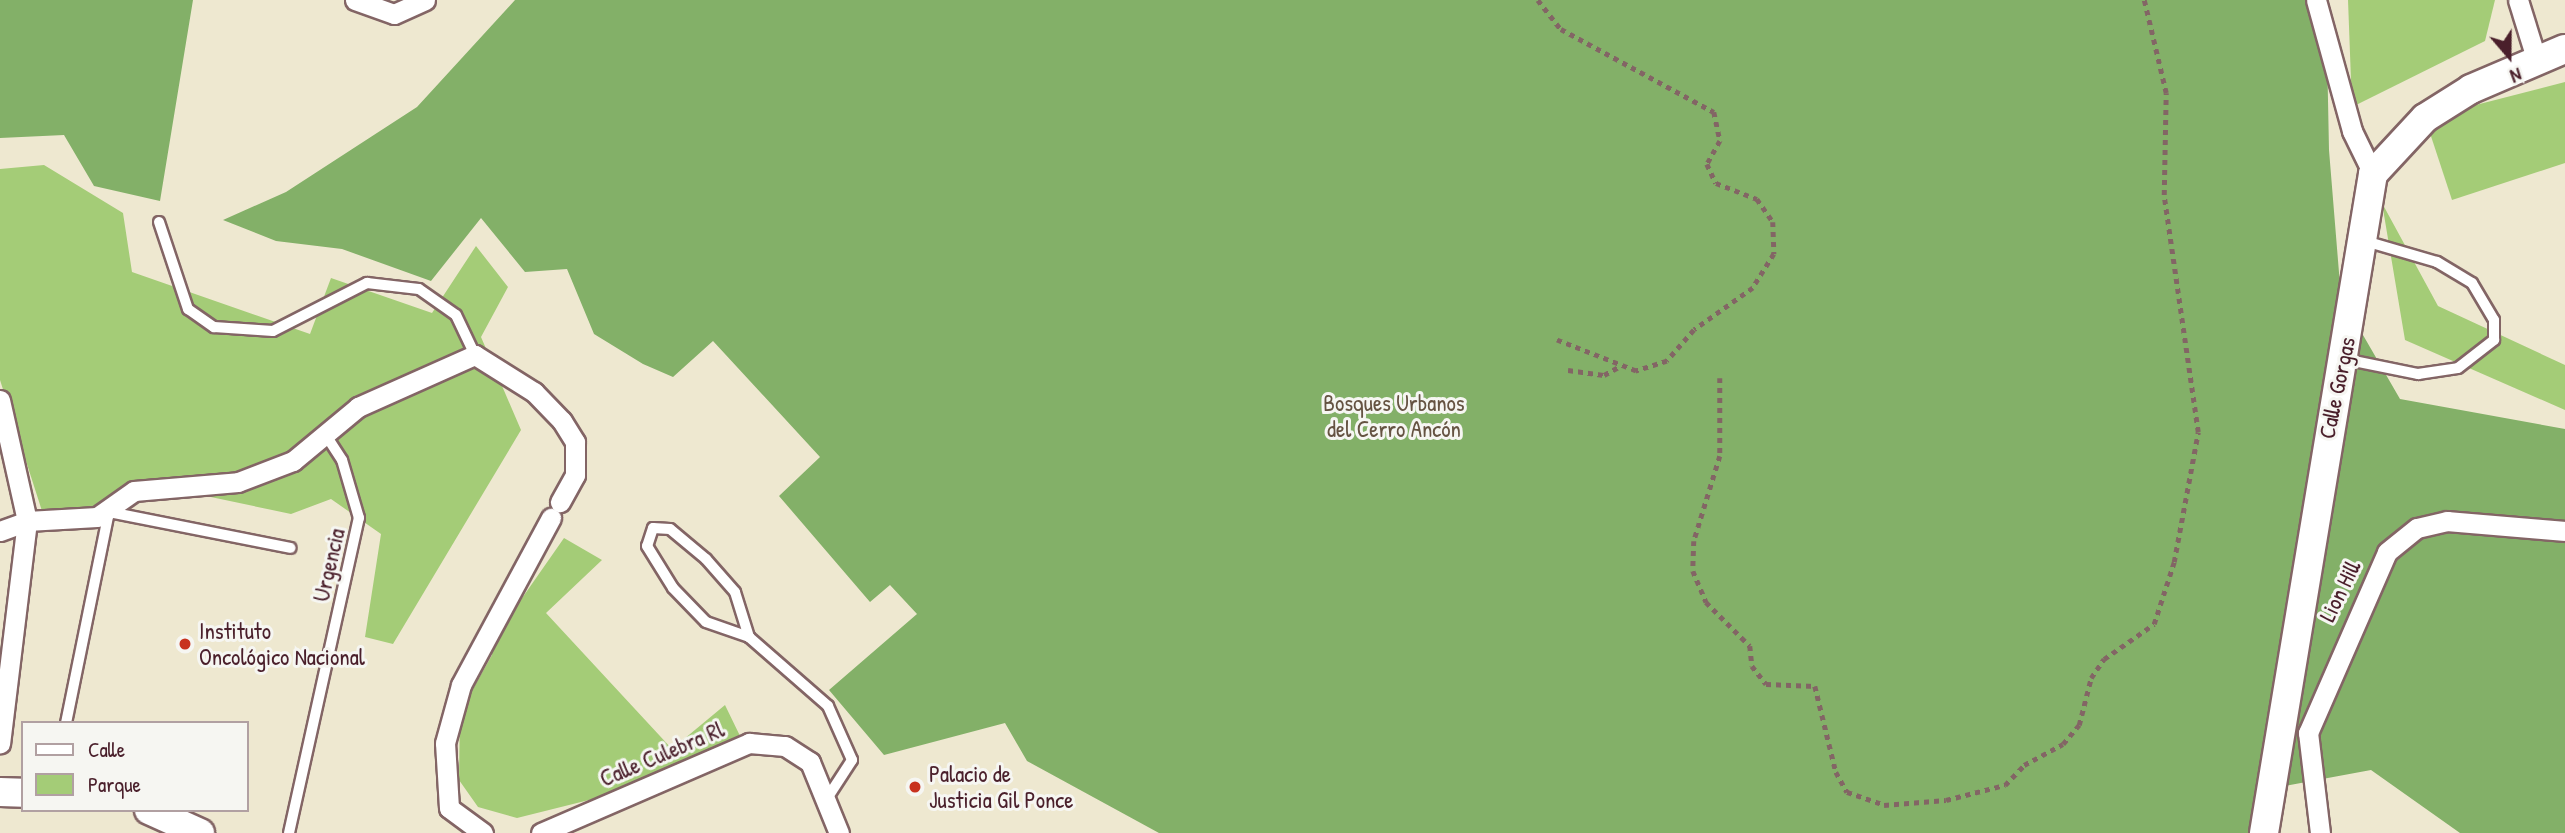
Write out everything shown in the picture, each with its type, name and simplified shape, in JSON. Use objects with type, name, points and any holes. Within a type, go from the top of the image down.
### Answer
[{"type":"street","points":[[355,0],[394,14],[425,0]]},
{"type":"street","points":[[2316,0],[2352,131],[2373,174],[2426,118],[2536,58],[2565,49]]},
{"type":"street","points":[[2518,0],[2536,58]]},
{"type":"street","name":"Calle Gorgas","points":[[2264,833],[2320,467],[2343,359],[2373,174]]},
{"type":"street","points":[[0,531],[27,521],[109,512],[134,491],[238,482],[293,461],[358,407],[475,355],[534,392],[562,421],[575,442],[575,475],[461,685],[444,743],[449,808],[483,833]]},
{"type":"street","points":[[0,400],[27,521],[0,743]]},
{"type":"street","name":"Lion Hill","points":[[2320,833],[2308,733],[2387,552],[2417,528],[2447,521],[2565,531]]},
{"type":"street","name":"Calle Culebra Rl","points":[[541,833],[749,743],[785,746],[810,762],[838,833]]},
{"type":"street","points":[[0,792],[21,793]]},
{"type":"street","points":[[153,812],[200,833]]},
{"type":"lane","points":[[159,222],[188,309],[214,327],[273,331],[367,283],[419,289],[456,316],[475,355]]},
{"type":"lane","points":[[2343,359],[2418,374],[2458,368],[2494,340],[2494,320],[2472,283],[2437,262],[2362,241]]},
{"type":"lane","name":"Urgencia","points":[[289,833],[359,518],[342,460],[325,434]]},
{"type":"lane","points":[[66,721],[109,512],[290,548]]},
{"type":"lane","points":[[749,637],[735,592],[713,567],[670,530],[653,528],[647,546],[673,588],[706,622],[749,637],[828,706],[852,760],[825,802]]},
{"type":"path","points":[[1538,0],[1561,29],[1714,112],[1720,141],[1707,164],[1716,183],[1757,199],[1773,222],[1774,254],[1753,288],[1694,330],[1667,361],[1636,371],[1557,340]]},
{"type":"path","points":[[1720,378],[1720,456],[1694,541],[1693,571],[1706,602],[1750,646],[1752,666],[1766,684],[1815,686],[1836,772],[1847,792],[1884,805],[1946,800],[2005,785],[2024,765],[2063,744],[2078,725],[2091,678],[2104,659],[2154,624],[2174,562],[2198,432],[2164,195],[2166,93],[2144,0]]},
{"type":"path","points":[[1568,370],[1604,375],[1620,366]]},
{"type":"green space","points":[[0,0],[193,0],[160,201],[94,186],[64,135],[0,138]]},
{"type":"green space","name":"Bosques Urbanos del Cerro Ancón","points":[[515,0],[2326,0],[2329,150],[2341,297],[2400,399],[2565,429],[2565,833],[2460,833],[2371,770],[2257,791],[2253,833],[1159,833],[1027,761],[1005,723],[884,755],[829,690],[917,614],[890,585],[870,602],[779,496],[820,457],[713,341],[673,377],[643,364],[594,334],[567,269],[525,272],[481,218],[431,281],[342,249],[276,241],[223,220],[286,192],[417,107]]},
{"type":"green space","points":[[2348,0],[2495,0],[2485,41],[2352,107]]},
{"type":"green space","points":[[2565,82],[2565,163],[2452,200],[2425,118]]},
{"type":"green space","points":[[44,165],[123,213],[132,272],[310,334],[331,278],[432,313],[476,246],[508,287],[481,337],[521,430],[393,644],[365,637],[381,534],[331,499],[291,514],[149,484],[84,515],[42,511],[0,380],[0,169]]},
{"type":"green space","points":[[2382,203],[2438,306],[2565,365],[2565,410],[2405,340]]},
{"type":"green space","points":[[564,538],[602,560],[546,613],[672,749],[725,705],[741,738],[597,798],[517,818],[478,807],[459,780],[460,712],[492,655],[490,644]]},
{"type":"place","name":"Instituto Oncológico Nacional","points":[[185,644]]},
{"type":"place","name":"Palacio de Justicia Gil Ponce","points":[[915,787]]}]
